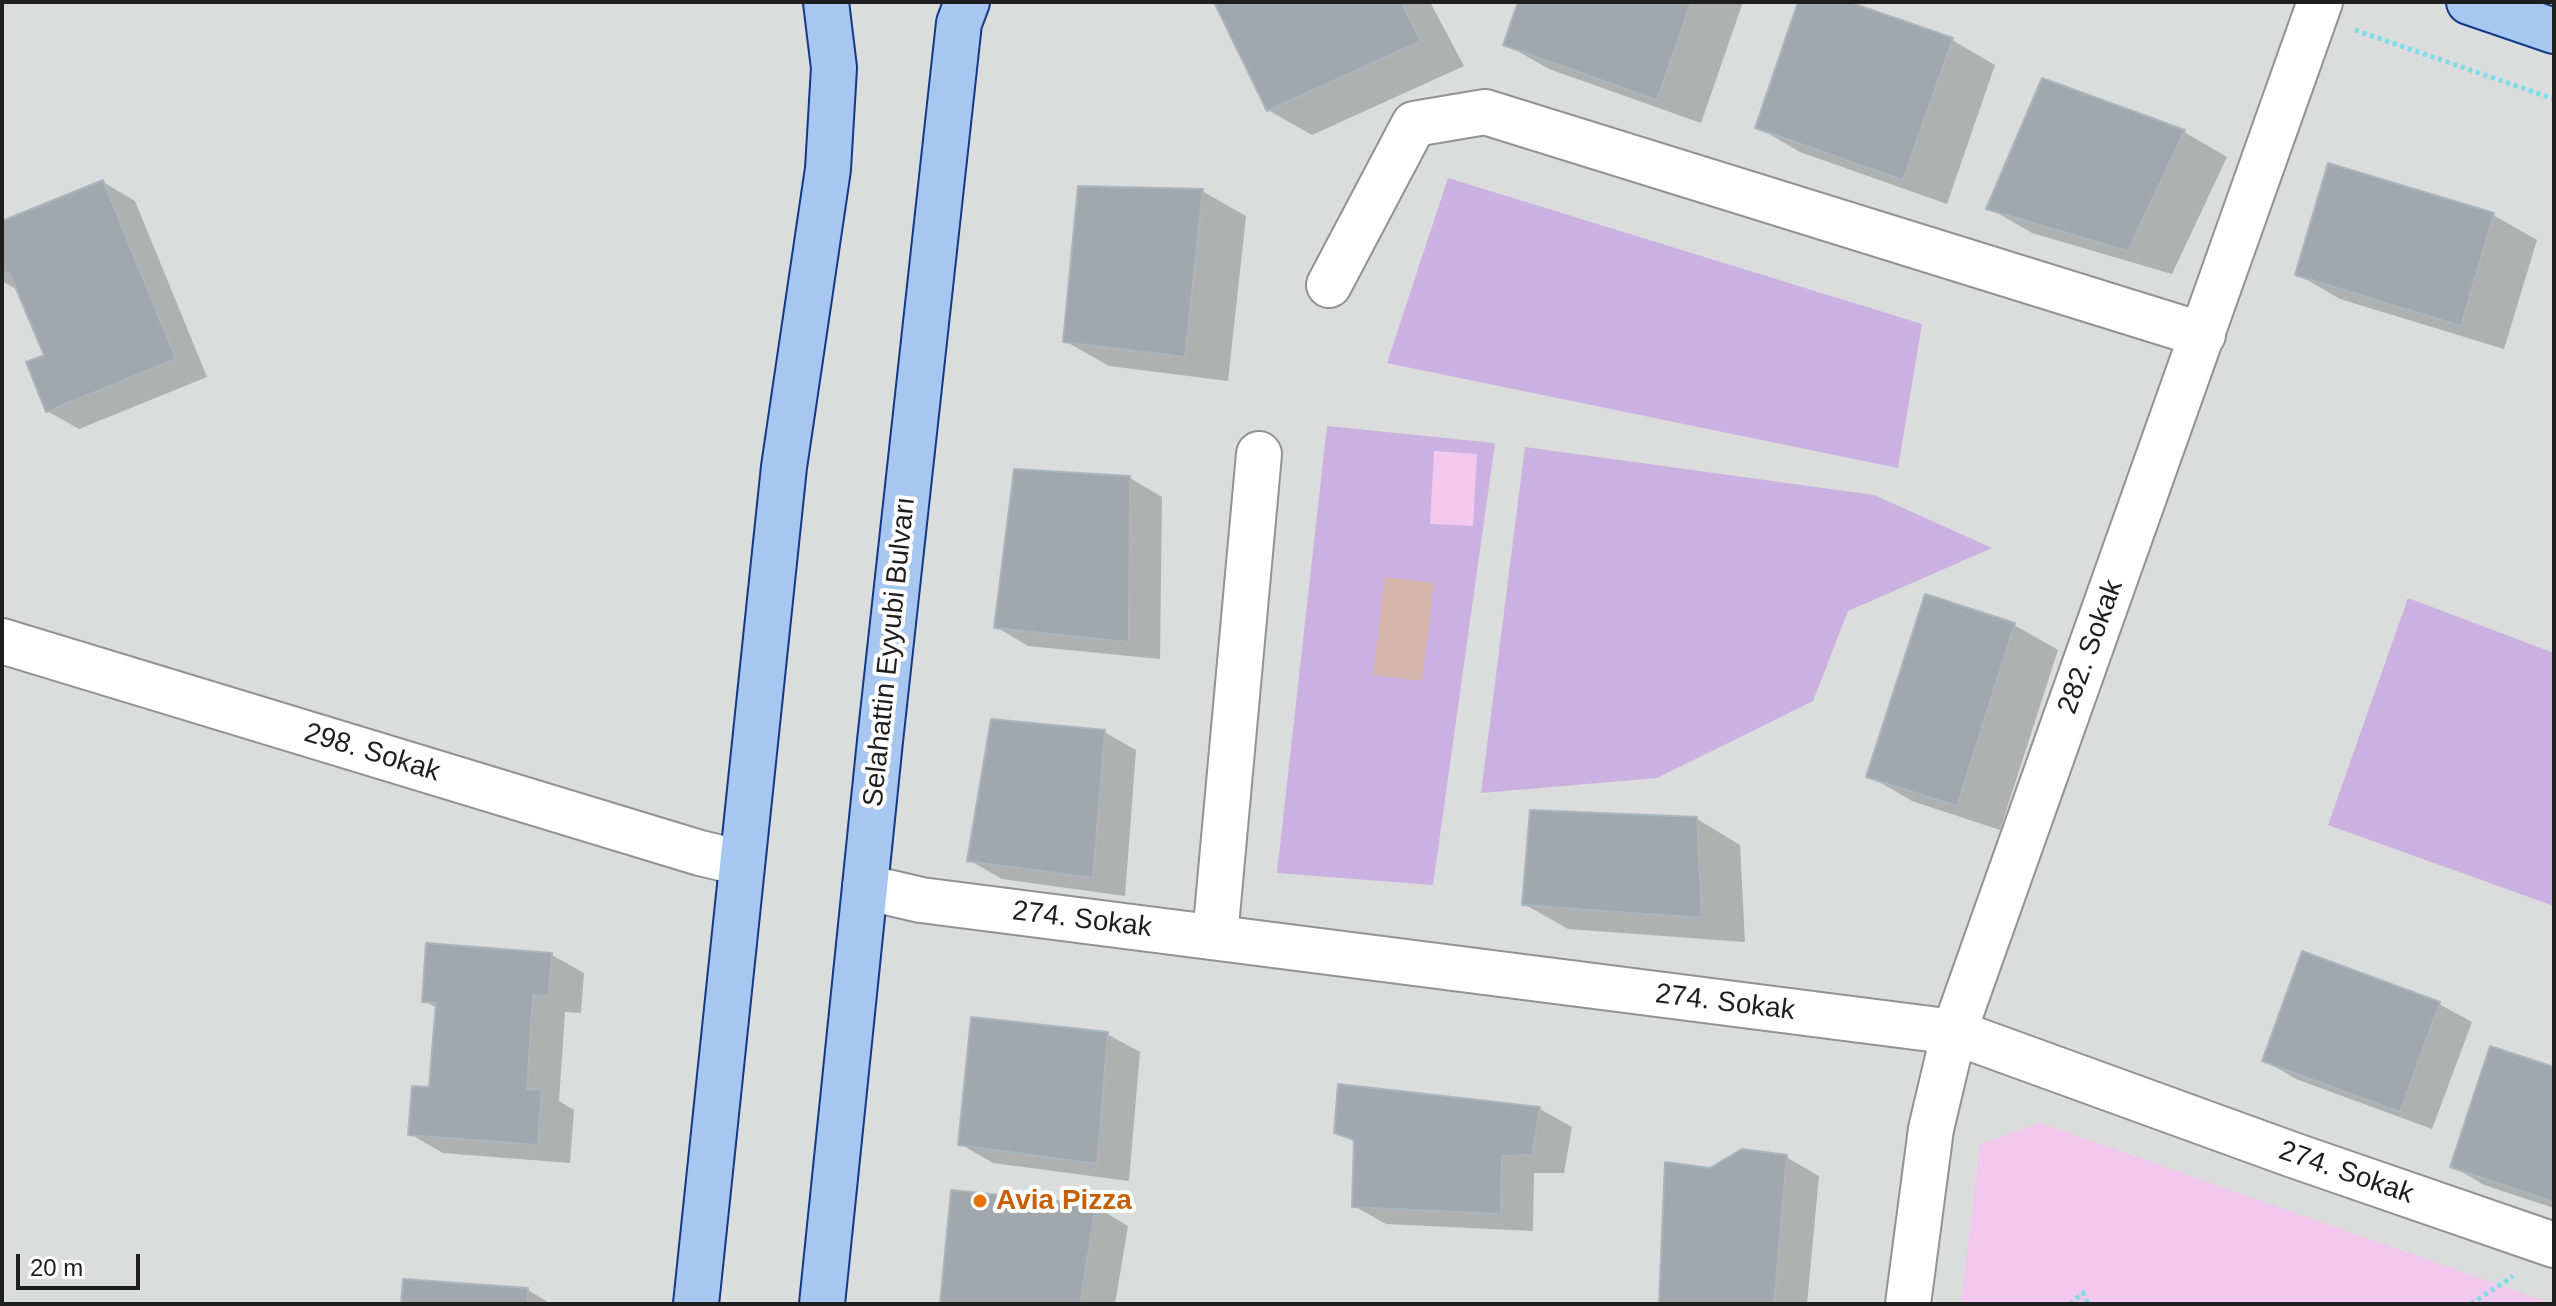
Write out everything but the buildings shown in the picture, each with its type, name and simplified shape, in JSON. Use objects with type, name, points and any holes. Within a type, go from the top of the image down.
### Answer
[{"type":"main road","points":[[696,1304],[784,467],[828,169],[834,68],[826,2]]},
{"type":"main road","name":"Selahattin Eyyubi Bulvarı","points":[[822,1304],[959,23],[967,2]]},
{"type":"main road","points":[[2469,2],[2554,31]]},
{"type":"street","name":"282. Sokak","points":[[1908,1304],[1931,1129],[1954,1032],[2318,10]]},
{"type":"street","points":[[1329,285],[1414,124],[1485,112],[2203,335]]},
{"type":"street","points":[[1215,937],[1259,454]]},
{"type":"street","name":"298. Sokak","points":[[2,641],[700,853],[742,863]]},
{"type":"street","name":"274. Sokak","points":[[865,887],[921,900],[1954,1032],[2293,1155],[2554,1245]]},
{"type":"path","points":[[2318,10],[2554,99]]},
{"type":"path","points":[[2070,1304],[2083,1293],[2088,1304]]},
{"type":"shaded area","points":[[2,2],[2554,2],[2554,1304],[2,1304]]},
{"type":"shaded area","points":[[1448,178],[1922,324],[1898,468],[1387,363]]},
{"type":"shaded area","points":[[1327,426],[1495,443],[1433,885],[1277,873]]},
{"type":"shaded area","points":[[1525,447],[1874,495],[1992,548],[1848,611],[1813,701],[1657,778],[1481,793]]},
{"type":"shaded area","points":[[1434,451],[1477,454],[1473,526],[1430,524]]},
{"type":"shaded area","points":[[1385,577],[1434,583],[1422,681],[1373,675]]},
{"type":"shaded area","points":[[2408,598],[2554,653],[2554,906],[2328,825]]},
{"type":"shaded area","points":[[2040,1123],[2553,1304],[1961,1304],[1980,1144]]},
{"type":"place","name":"Avia Pizza","points":[[980,1201]]}]
